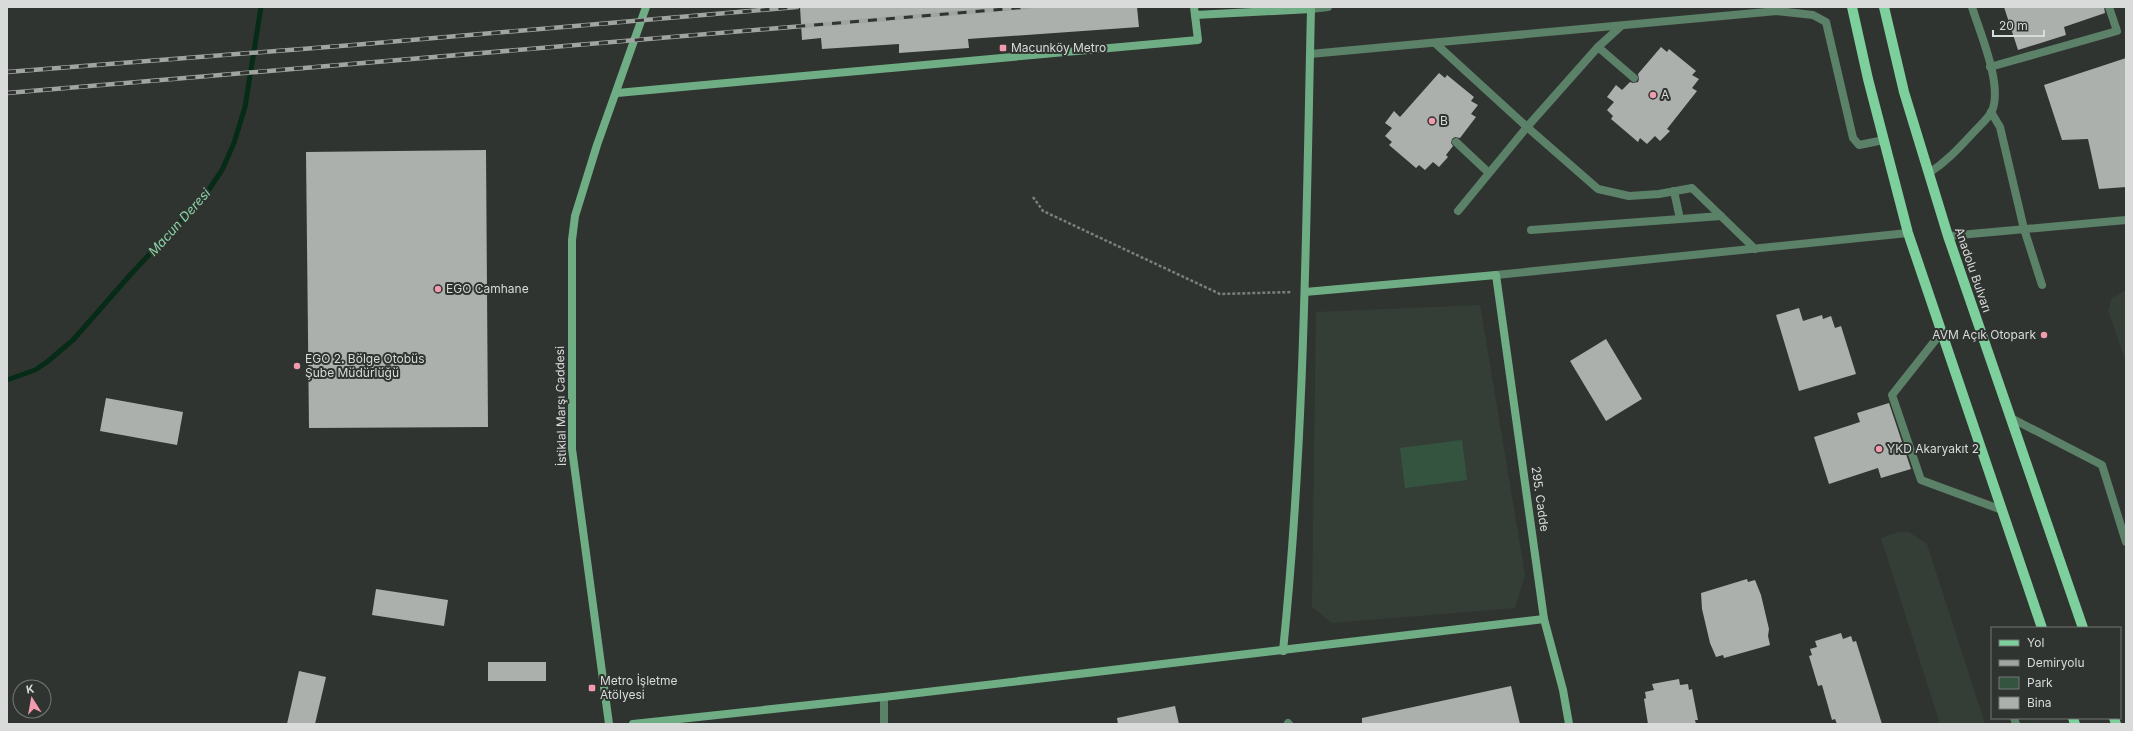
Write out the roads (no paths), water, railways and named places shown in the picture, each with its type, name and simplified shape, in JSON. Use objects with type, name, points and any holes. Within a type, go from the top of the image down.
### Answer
[{"type":"main road","points":[[1852,7],[1908,233],[2002,510],[2039,626]]},
{"type":"main road","name":"Anadolu Bulvarı","points":[[1884,7],[1904,92],[1948,236],[2083,627]]},
{"type":"street","name":"İstiklal Marşı Caddesi","points":[[608,724],[572,449],[572,240],[575,216],[646,7]]},
{"type":"street","points":[[616,93],[1198,40],[1195,11],[1311,9],[1328,7]]},
{"type":"street","points":[[1929,173],[1946,162],[1991,112],[1995,100],[1995,87],[1972,7]]},
{"type":"street","points":[[1990,67],[2117,32],[2109,7]]},
{"type":"street","points":[[1283,651],[1294,546],[1305,292],[1311,9]]},
{"type":"street","points":[[1310,54],[1777,12],[1813,15],[1826,22],[1853,138],[1859,145],[1884,140]]},
{"type":"street","points":[[1458,211],[1527,127],[1598,47],[1621,26]]},
{"type":"street","points":[[1435,43],[1598,189],[1629,196],[1692,188],[1755,249]]},
{"type":"street","points":[[1598,47],[1634,78]]},
{"type":"street","points":[[1991,112],[2000,127],[2024,229],[2042,285]]},
{"type":"street","points":[[1456,142],[1489,173]]},
{"type":"street","points":[[1674,191],[1680,219]]},
{"type":"street","points":[[1530,230],[1721,216]]},
{"type":"street","points":[[1948,236],[2126,220]]},
{"type":"street","points":[[1305,292],[1496,276],[1908,233]]},
{"type":"street","name":"295. Cadde","points":[[1496,276],[1544,619],[1563,690],[1569,724]]},
{"type":"street","points":[[1941,333],[1892,395],[1921,480],[2002,510]]},
{"type":"street","points":[[2010,418],[2102,465],[2126,542]]},
{"type":"street","points":[[633,724],[884,697],[1544,619]]},
{"type":"street","points":[[884,697],[884,724]]},
{"type":"waterway","name":"Macun Deresi","points":[[7,380],[35,370],[73,340],[131,274],[206,194],[222,170],[234,143],[245,107],[261,7]]},
{"type":"railway","points":[[7,72],[353,45],[797,7]]},
{"type":"railway","points":[[7,93],[1028,7]]},
{"type":"place","name":"Macunköy Metro","points":[[1003,48]]},
{"type":"place","name":"A","points":[[1653,95]]},
{"type":"place","name":"B","points":[[1432,121]]},
{"type":"place","name":"EGO Camhane","points":[[438,289]]},
{"type":"place","name":"AVM Açık Otopark","points":[[2044,335]]},
{"type":"place","name":"EGO 2. Bölge Otobüs Şube Müdürlüğü","points":[[297,366]]},
{"type":"place","name":"YKD Akaryakıt 2","points":[[1879,449]]},
{"type":"place","name":"Metro İşletme Atölyesi","points":[[592,688]]}]
